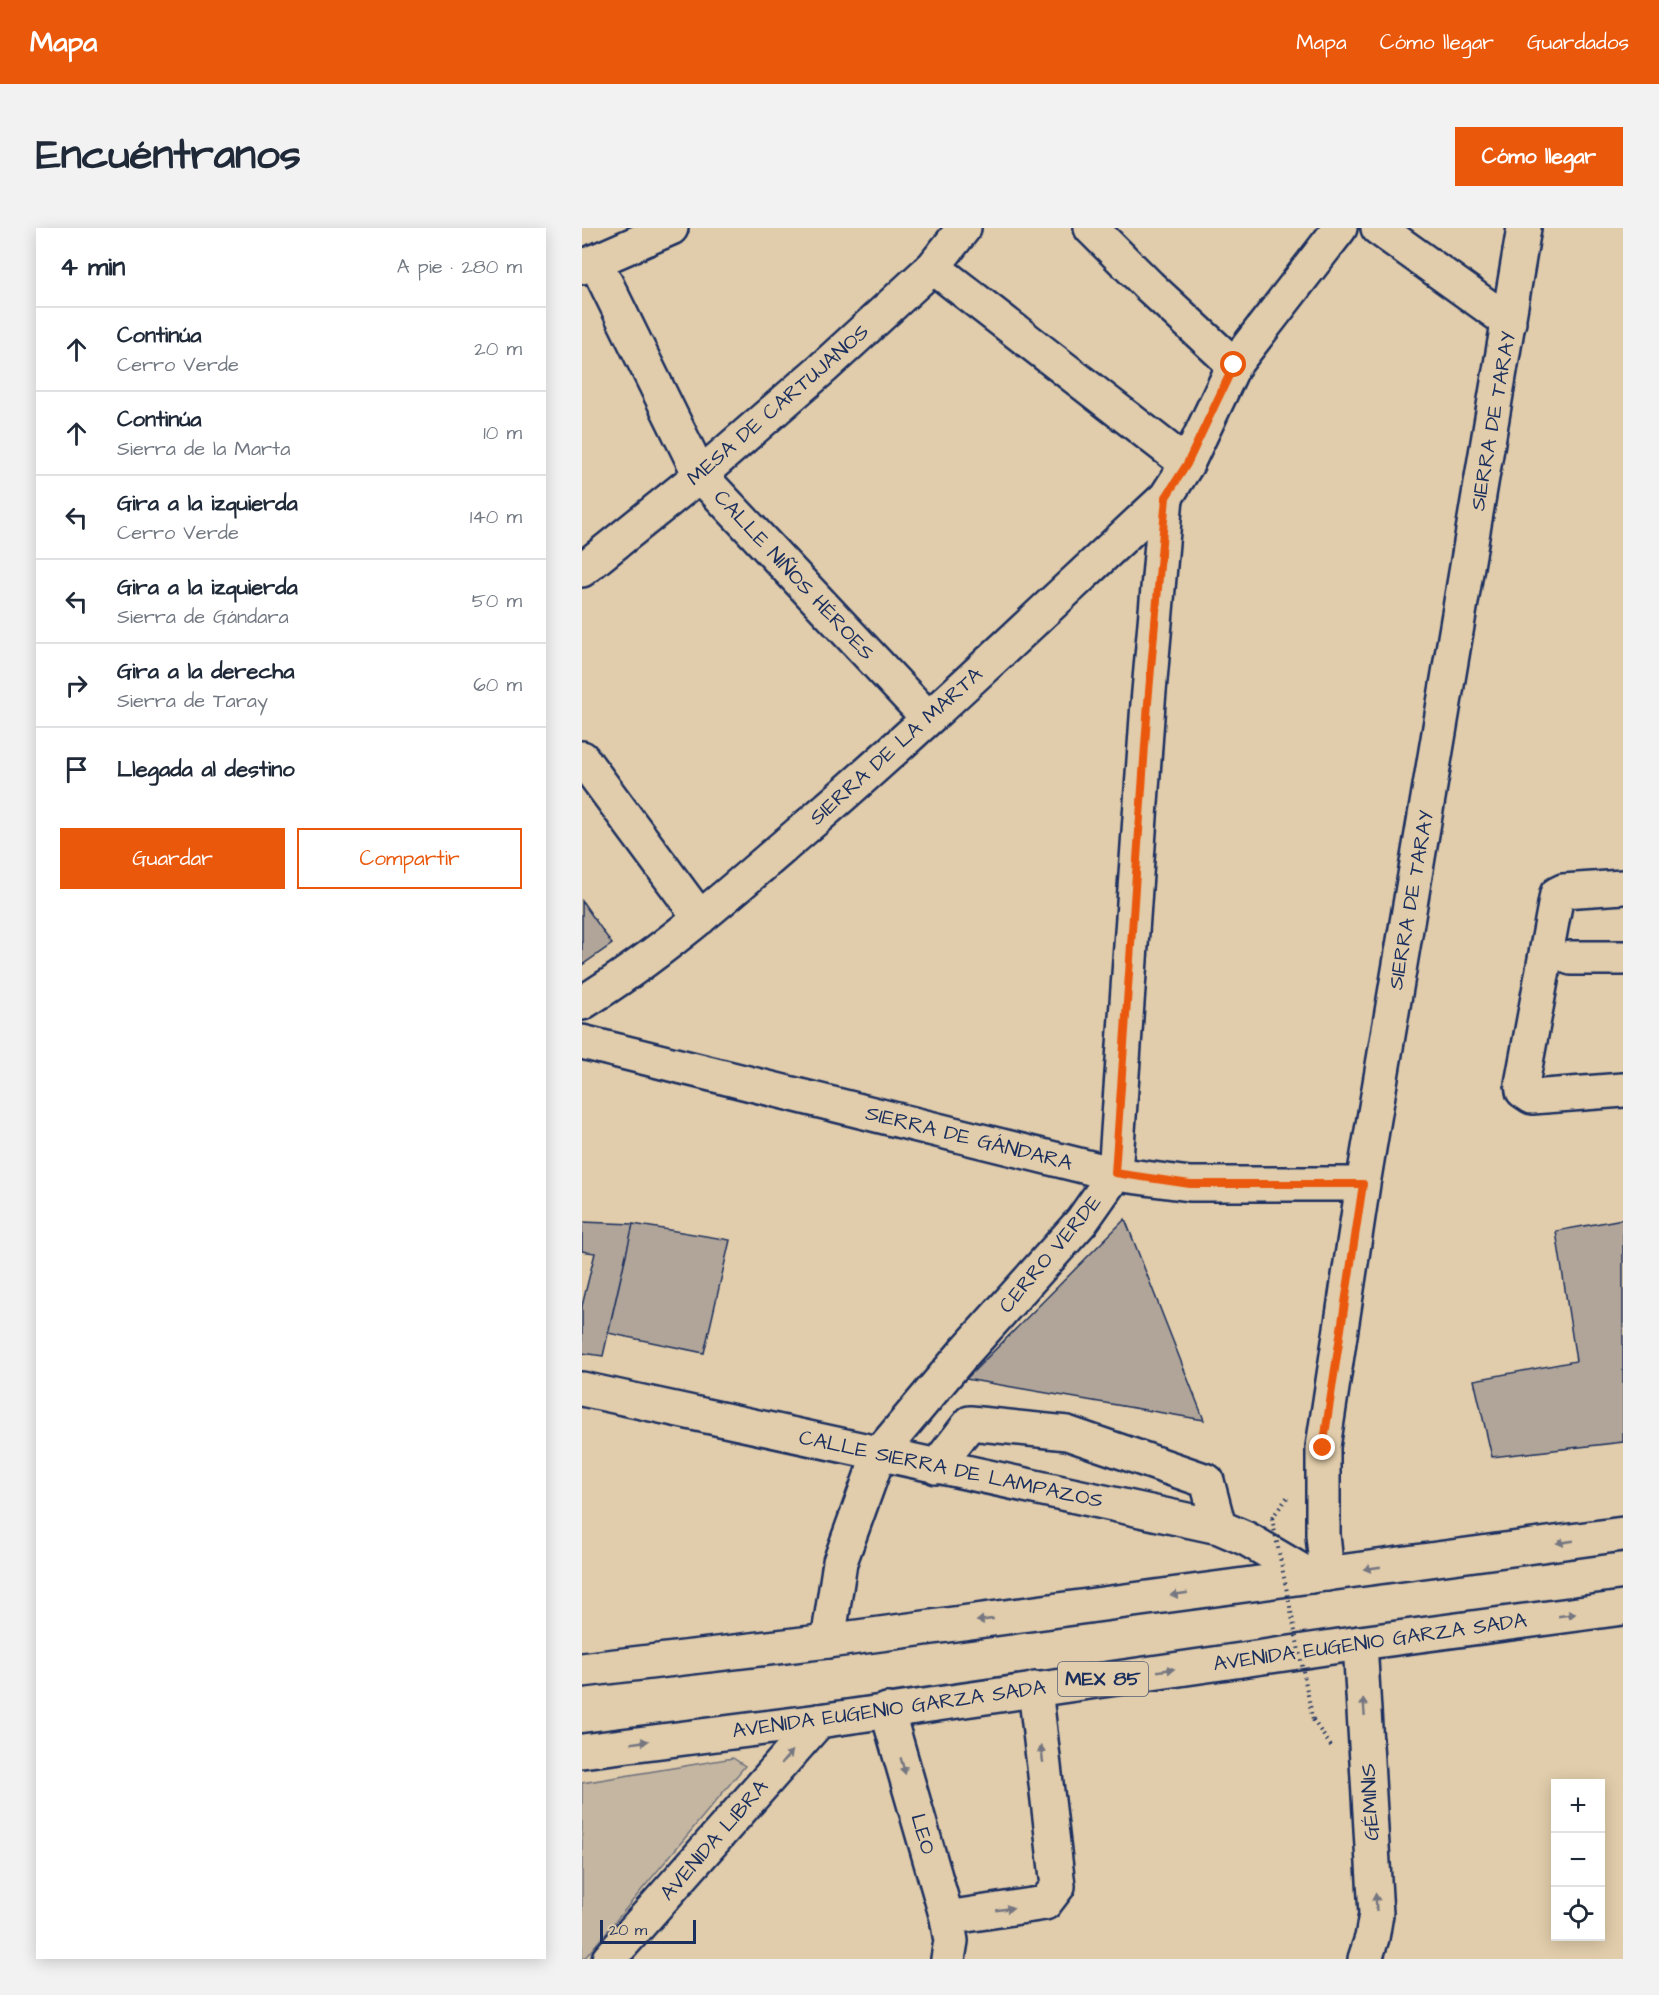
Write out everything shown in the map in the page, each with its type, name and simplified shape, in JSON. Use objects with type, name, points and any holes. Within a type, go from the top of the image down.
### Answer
[{"type":"main road","points":[[588,264],[671,228]]},
{"type":"main road","name":"MESA DE CARTUJANOS","points":[[584,565],[700,475],[823,368],[933,267],[964,228]]},
{"type":"main road","points":[[1091,228],[1234,365]]},
{"type":"main road","points":[[933,267],[1187,464],[1234,365],[1340,228]]},
{"type":"main road","points":[[1378,228],[1509,322]]},
{"type":"main road","name":"SIERRA DE TARAY","points":[[1318,1575],[1323,1535],[1323,1448],[1363,1184],[1524,228]]},
{"type":"main road","name":"CALLE NIÑOS HÉROES","points":[[588,264],[700,475],[928,718]]},
{"type":"main road","name":"SIERRA DE LA MARTA","points":[[582,1003],[622,978],[700,918],[862,780],[1166,497],[1187,464]]},
{"type":"main road","name":"CERRO VERDE","points":[[828,1641],[840,1562],[879,1454],[963,1354],[1082,1221],[1115,1173],[1147,715],[1166,497]]},
{"type":"main road","points":[[582,759],[700,918]]},
{"type":"main road","points":[[1623,887],[1563,891],[1557,894],[1522,1084],[1523,1091],[1532,1097],[1623,1090]]},
{"type":"main road","points":[[1572,958],[1623,958]]},
{"type":"main road","name":"SIERRA DE GÁNDARA","points":[[582,1042],[1115,1173],[1190,1184],[1363,1184]]},
{"type":"main road","name":"CALLE SIERRA DE LAMPAZOS","points":[[582,1389],[1219,1527],[1318,1575]]},
{"type":"main road","points":[[936,1467],[970,1423],[1067,1433],[1207,1481],[1219,1527]]},
{"type":"main road","points":[[582,1670],[828,1641],[1623,1534]]},
{"type":"main road","name":"AVENIDA EUGENIO GARZA SADA","points":[[582,1751],[819,1721],[1360,1643],[1623,1608]]},
{"type":"main road","name":"GÉMINIS","points":[[1360,1643],[1376,1914],[1372,1938],[1365,1959]]},
{"type":"main road","points":[[947,1918],[1045,1903],[1058,1886],[1035,1689]]},
{"type":"main road","name":"LEO","points":[[887,1710],[947,1918],[951,1941],[948,1959]]},
{"type":"main road","name":"AVENIDA LIBRA","points":[[609,1959],[819,1721]]},
{"type":"path","points":[[1272,1518],[1313,1720]]},
{"type":"shaded area","points":[[733,1758],[745,1766],[582,1959],[582,1783]]},
{"type":"building","points":[[582,901],[612,944],[582,965]]},
{"type":"building","points":[[1125,1219],[1204,1420],[966,1379]]},
{"type":"building","points":[[1623,1219],[1623,1442],[1492,1457],[1474,1380],[1576,1361],[1556,1231]]},
{"type":"building","points":[[582,1222],[633,1224],[603,1356],[582,1353],[582,1306],[595,1253],[582,1251]]},
{"type":"building","points":[[633,1224],[730,1240],[704,1353],[608,1333]]},
{"type":"route","points":[[1234,365],[1187,464],[1166,497],[1148,703],[1115,1173],[1190,1184],[1363,1184],[1323,1448]]}]
